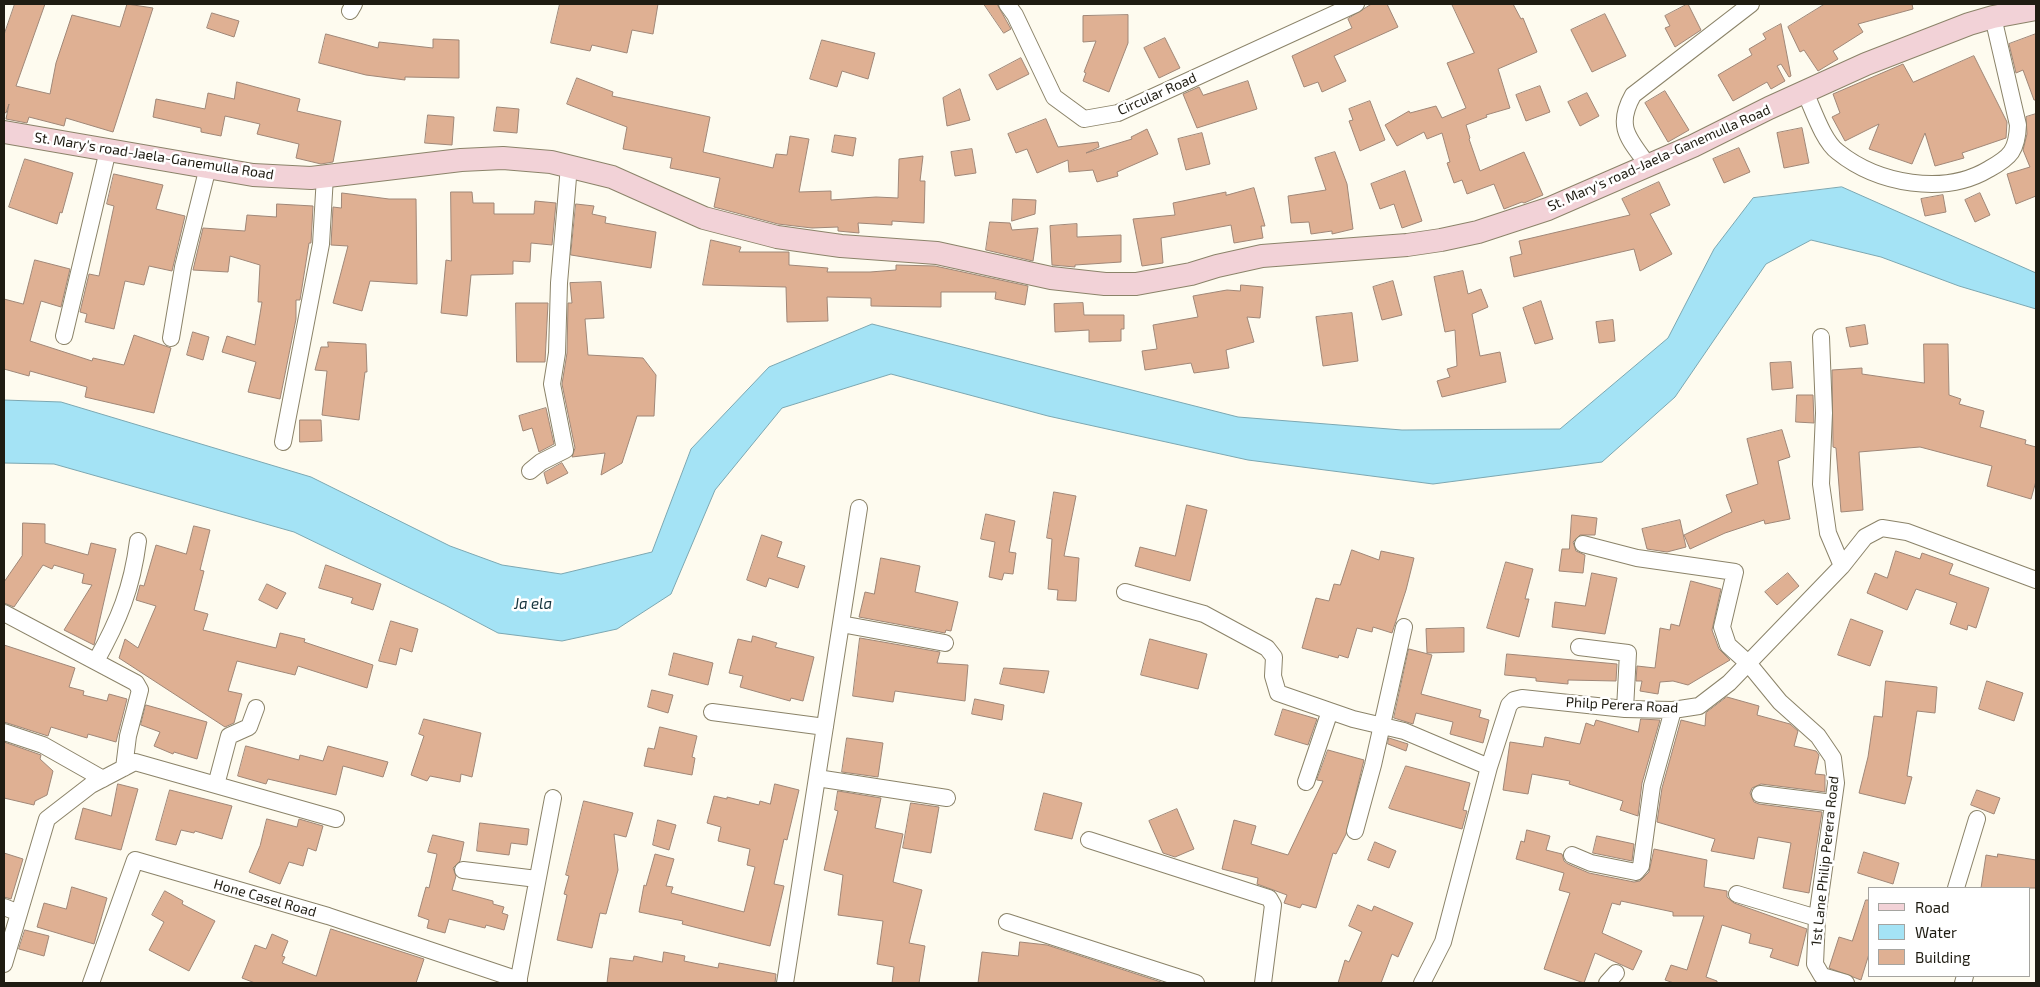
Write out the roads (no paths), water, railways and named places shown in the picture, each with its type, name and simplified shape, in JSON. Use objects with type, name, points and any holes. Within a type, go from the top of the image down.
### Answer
[{"type":"main road","name":"St. Mary's road-Jaela-Ganemulla Road","points":[[4,132],[253,175],[311,178],[461,160],[503,158],[551,162],[612,177],[704,218],[777,237],[841,246],[937,253],[1051,278],[1106,284],[1136,284],[1191,274],[1262,256],[1366,249],[1441,240],[1478,232],[1548,209],[1875,61],[1993,17],[2036,9]]},
{"type":"street","name":"Circular Road","points":[[1007,4],[1015,15],[1054,97],[1084,118],[1118,114],[1356,4]]},
{"type":"street","points":[[1648,164],[1630,140],[1623,124],[1626,107],[1633,96],[1751,4]]},
{"type":"street","points":[[1805,92],[1819,124],[1835,151],[1858,167],[1888,176],[1927,184],[1958,182],[1979,175],[2007,159],[2017,142],[2018,125],[2000,56],[1993,17]]},
{"type":"street","points":[[64,336],[108,150]]},
{"type":"street","points":[[530,471],[541,462],[565,450],[552,384],[557,353],[559,282],[569,166]]},
{"type":"street","points":[[171,338],[183,267],[208,167]]},
{"type":"street","points":[[283,442],[321,244],[325,176]]},
{"type":"street","points":[[1821,337],[1824,413],[1821,484],[1828,533],[1842,566]]},
{"type":"street","points":[[786,983],[859,508]]},
{"type":"street","name":"Philp Perera Road","points":[[1422,983],[1443,942],[1489,767],[1509,705],[1514,700],[1522,698],[1625,708],[1673,710],[1699,706],[1729,682],[1748,663],[1842,566],[1865,538],[1882,528],[1907,532],[2036,580]]},
{"type":"street","points":[[96,661],[114,629],[133,577],[138,541]]},
{"type":"street","name":"1st Lane Philip Perera Road","points":[[1583,544],[1638,558],[1735,572],[1722,628],[1728,645],[1748,663],[1780,702],[1818,736],[1833,758],[1836,783],[1818,918],[1815,964],[1822,976],[1846,983]]},
{"type":"street","points":[[1125,592],[1204,614],[1267,648],[1274,657],[1273,676],[1278,693],[1330,711],[1404,732],[1489,767]]},
{"type":"street","points":[[4,613],[136,683],[140,690],[128,736],[124,768]]},
{"type":"street","points":[[841,624],[945,643]]},
{"type":"street","points":[[1355,831],[1382,726],[1404,627]]},
{"type":"street","points":[[1579,647],[1628,653],[1625,708]]},
{"type":"street","points":[[216,785],[229,736],[249,727],[256,708]]},
{"type":"street","points":[[1572,854],[1591,863],[1636,872],[1642,866],[1652,786],[1673,710]]},
{"type":"street","points":[[1306,782],[1330,711]]},
{"type":"street","points":[[712,712],[825,727]]},
{"type":"street","points":[[4,732],[43,745],[103,779]]},
{"type":"street","points":[[4,964],[11,910],[47,819],[103,779],[135,762],[336,819]]},
{"type":"street","points":[[817,778],[947,798]]},
{"type":"street","points":[[1760,794],[1834,803]]},
{"type":"street","points":[[519,981],[553,798]]},
{"type":"street","points":[[1956,887],[1977,819]]},
{"type":"street","points":[[1089,840],[1269,898],[1273,906],[1263,983]]},
{"type":"street","name":"Hone Casel Road","points":[[91,983],[135,860],[328,916],[519,981]]},
{"type":"street","points":[[463,870],[538,879]]},
{"type":"street","points":[[1737,894],[1818,918]]},
{"type":"street","points":[[1007,922],[1196,983]]},
{"type":"water","name":"Ja ela","points":[[1842,187],[2036,273],[2036,309],[1959,286],[1881,257],[1811,240],[1766,264],[1675,397],[1602,462],[1433,484],[1248,460],[1048,416],[891,374],[782,408],[715,490],[671,594],[617,629],[562,641],[498,633],[445,605],[294,532],[54,464],[4,463],[4,400],[61,402],[311,477],[450,546],[502,565],[561,574],[652,552],[691,449],[769,367],[872,324],[1238,417],[1402,430],[1560,429],[1668,338],[1714,249],[1753,198]]}]
